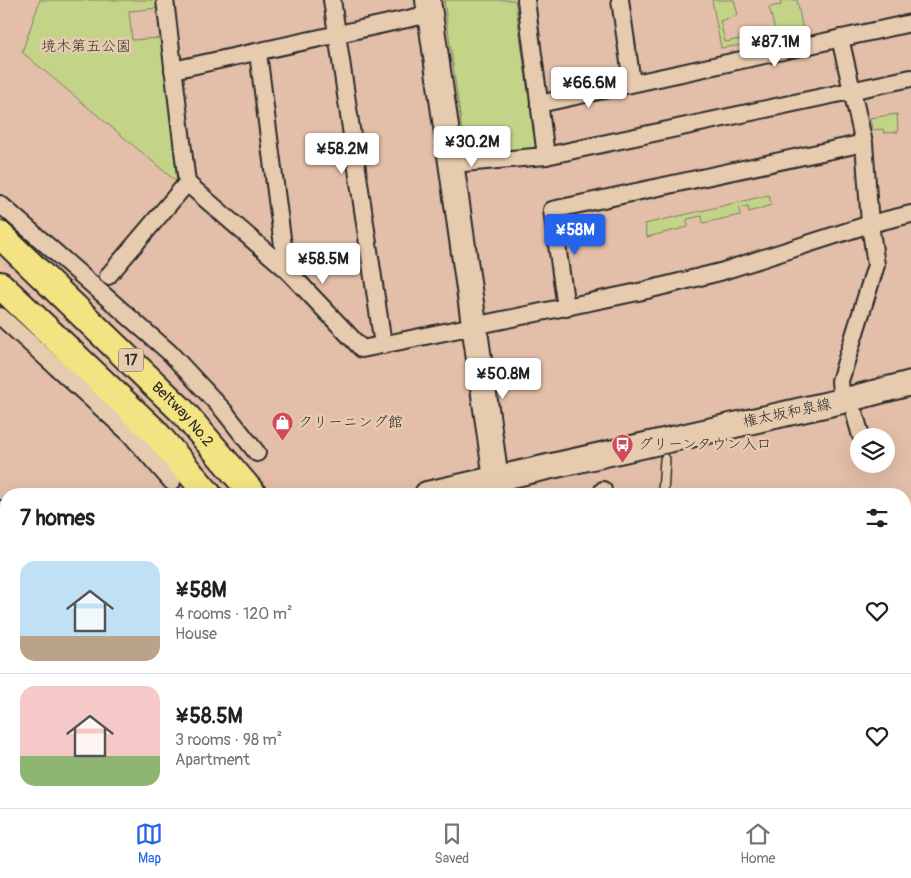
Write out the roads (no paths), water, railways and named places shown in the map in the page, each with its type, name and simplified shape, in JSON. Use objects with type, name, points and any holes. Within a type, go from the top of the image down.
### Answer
[{"type":"main road","name":"Beltway No.2","points":[[0,235],[182,411],[247,488]]},
{"type":"main road","name":"17","points":[[0,285],[154,431],[203,488]]},
{"type":"street","points":[[165,0],[187,183],[286,269],[362,349],[566,308],[720,272],[870,224],[911,214]]},
{"type":"street","points":[[332,0],[382,345]]},
{"type":"street","points":[[526,0],[546,156]]},
{"type":"street","points":[[620,0],[632,83]]},
{"type":"street","points":[[173,70],[258,53],[429,7],[496,479]]},
{"type":"street","points":[[539,104],[911,23]]},
{"type":"street","points":[[840,38],[864,143],[870,224],[876,265],[840,381],[858,428]]},
{"type":"street","points":[[258,53],[286,269]]},
{"type":"street","points":[[452,164],[546,156],[911,78]]},
{"type":"street","points":[[566,308],[552,210],[864,143]]},
{"type":"street","points":[[108,276],[187,183]]},
{"type":"street","points":[[0,204],[169,352],[224,412],[257,453]]},
{"type":"street","points":[[0,316],[122,426],[172,482]]},
{"type":"street","name":"権太坂和泉線","points":[[455,488],[849,408],[911,383]]},
{"type":"lane","points":[[663,488],[665,459]]},
{"type":"place","name":"クリーニング館","points":[[282,441]]},
{"type":"place","name":"グリーンタウン入口","points":[[622,463]]},
{"type":"park label","name":"境木第五公園","points":[[86,46]]}]
